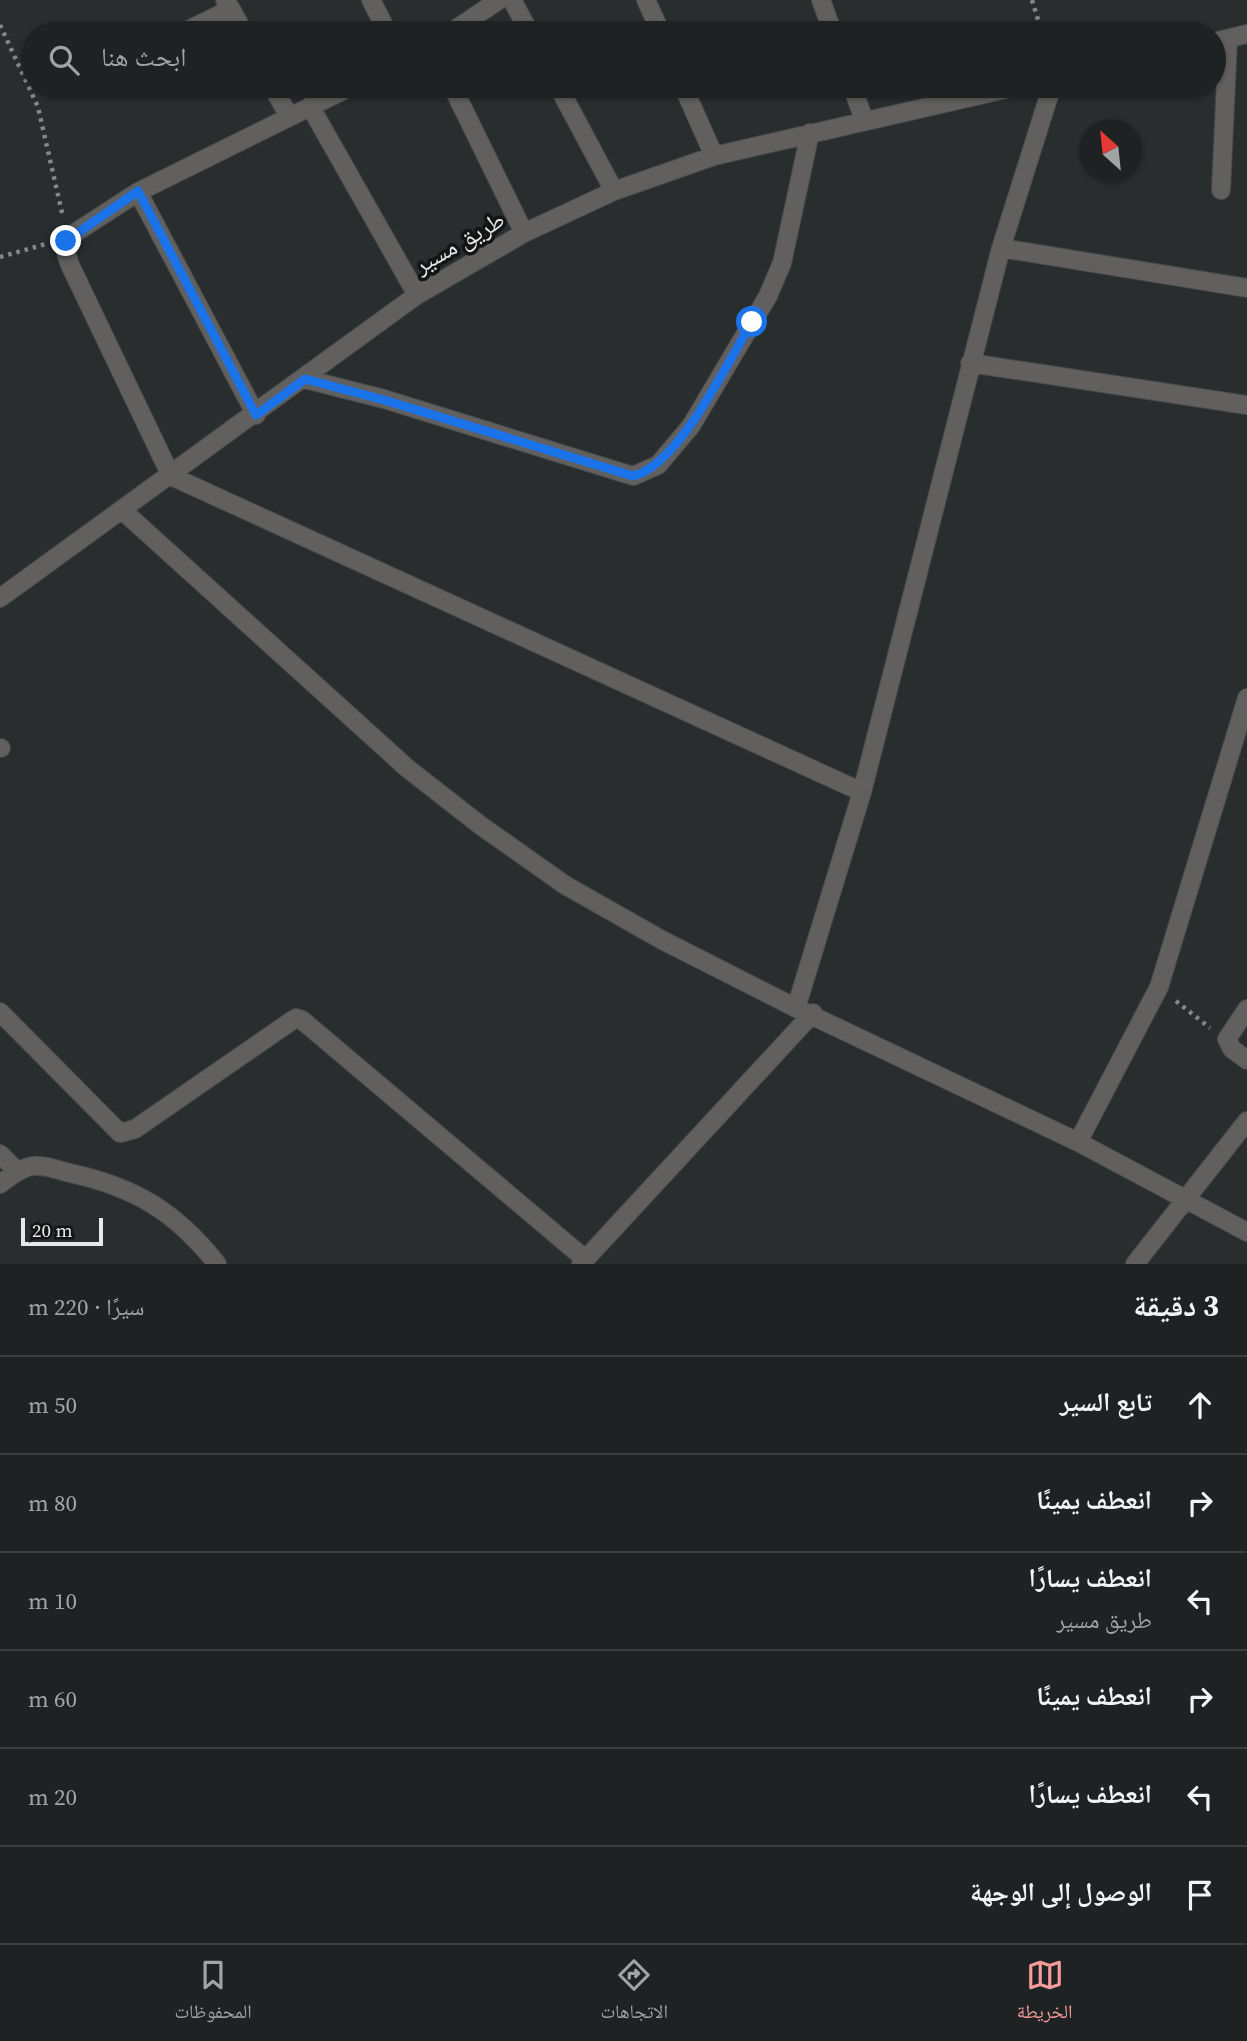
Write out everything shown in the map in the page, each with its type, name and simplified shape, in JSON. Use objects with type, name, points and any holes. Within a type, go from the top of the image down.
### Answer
[{"type":"street","points":[[372,0],[382,21]]},
{"type":"street","points":[[468,21],[499,0]]},
{"type":"street","points":[[512,0],[523,21]]},
{"type":"street","points":[[646,0],[656,21]]},
{"type":"street","points":[[821,0],[829,21]]},
{"type":"street","points":[[201,21],[228,4],[237,21]]},
{"type":"street","points":[[1226,39],[1247,34]]},
{"type":"street","points":[[279,98],[289,116]]},
{"type":"street","points":[[327,98],[138,191],[68,238],[66,253],[70,265],[171,475],[862,792]]},
{"type":"street","points":[[459,98],[524,233]]},
{"type":"street","points":[[564,98],[614,191]]},
{"type":"street","points":[[688,98],[714,156]]},
{"type":"street","points":[[856,98],[864,120]]},
{"type":"street","name":"طريق مسير","points":[[0,598],[256,415],[417,295],[524,233],[614,191],[714,156],[964,98]]},
{"type":"street","points":[[0,1012],[120,1133],[135,1129],[296,1018],[302,1020],[583,1262],[804,1010],[1001,248],[1048,98]]},
{"type":"street","points":[[1221,98],[1221,190]]},
{"type":"street","points":[[310,106],[417,295]]},
{"type":"street","points":[[305,379],[384,400],[633,476],[644,473],[658,465],[691,426],[768,296],[782,263],[810,132]]},
{"type":"street","points":[[138,191],[256,415]]},
{"type":"street","points":[[1001,248],[1247,288]]},
{"type":"street","points":[[971,363],[1247,404]]},
{"type":"street","points":[[122,510],[329,699],[480,825],[565,886],[804,1010],[1078,1142],[1247,1232]]},
{"type":"street","points":[[1078,1142],[1159,987],[1247,698]]},
{"type":"street","points":[[1247,1009],[1227,1042],[1247,1060]]},
{"type":"street","points":[[1135,1264],[1247,1121]]},
{"type":"street","points":[[0,1154],[18,1172]]},
{"type":"street","points":[[0,1184],[30,1166],[95,1178],[136,1193],[164,1210],[217,1264]]},
{"type":"path","points":[[1032,0],[1038,21]]},
{"type":"path","points":[[0,24],[21,70]]},
{"type":"path","points":[[0,257],[68,238],[34,98]]},
{"type":"path","points":[[1159,987],[1227,1042]]},
{"type":"route","points":[[66,241],[138,191],[256,415],[305,379],[536,444],[633,476],[658,465],[691,426],[752,322]]}]
